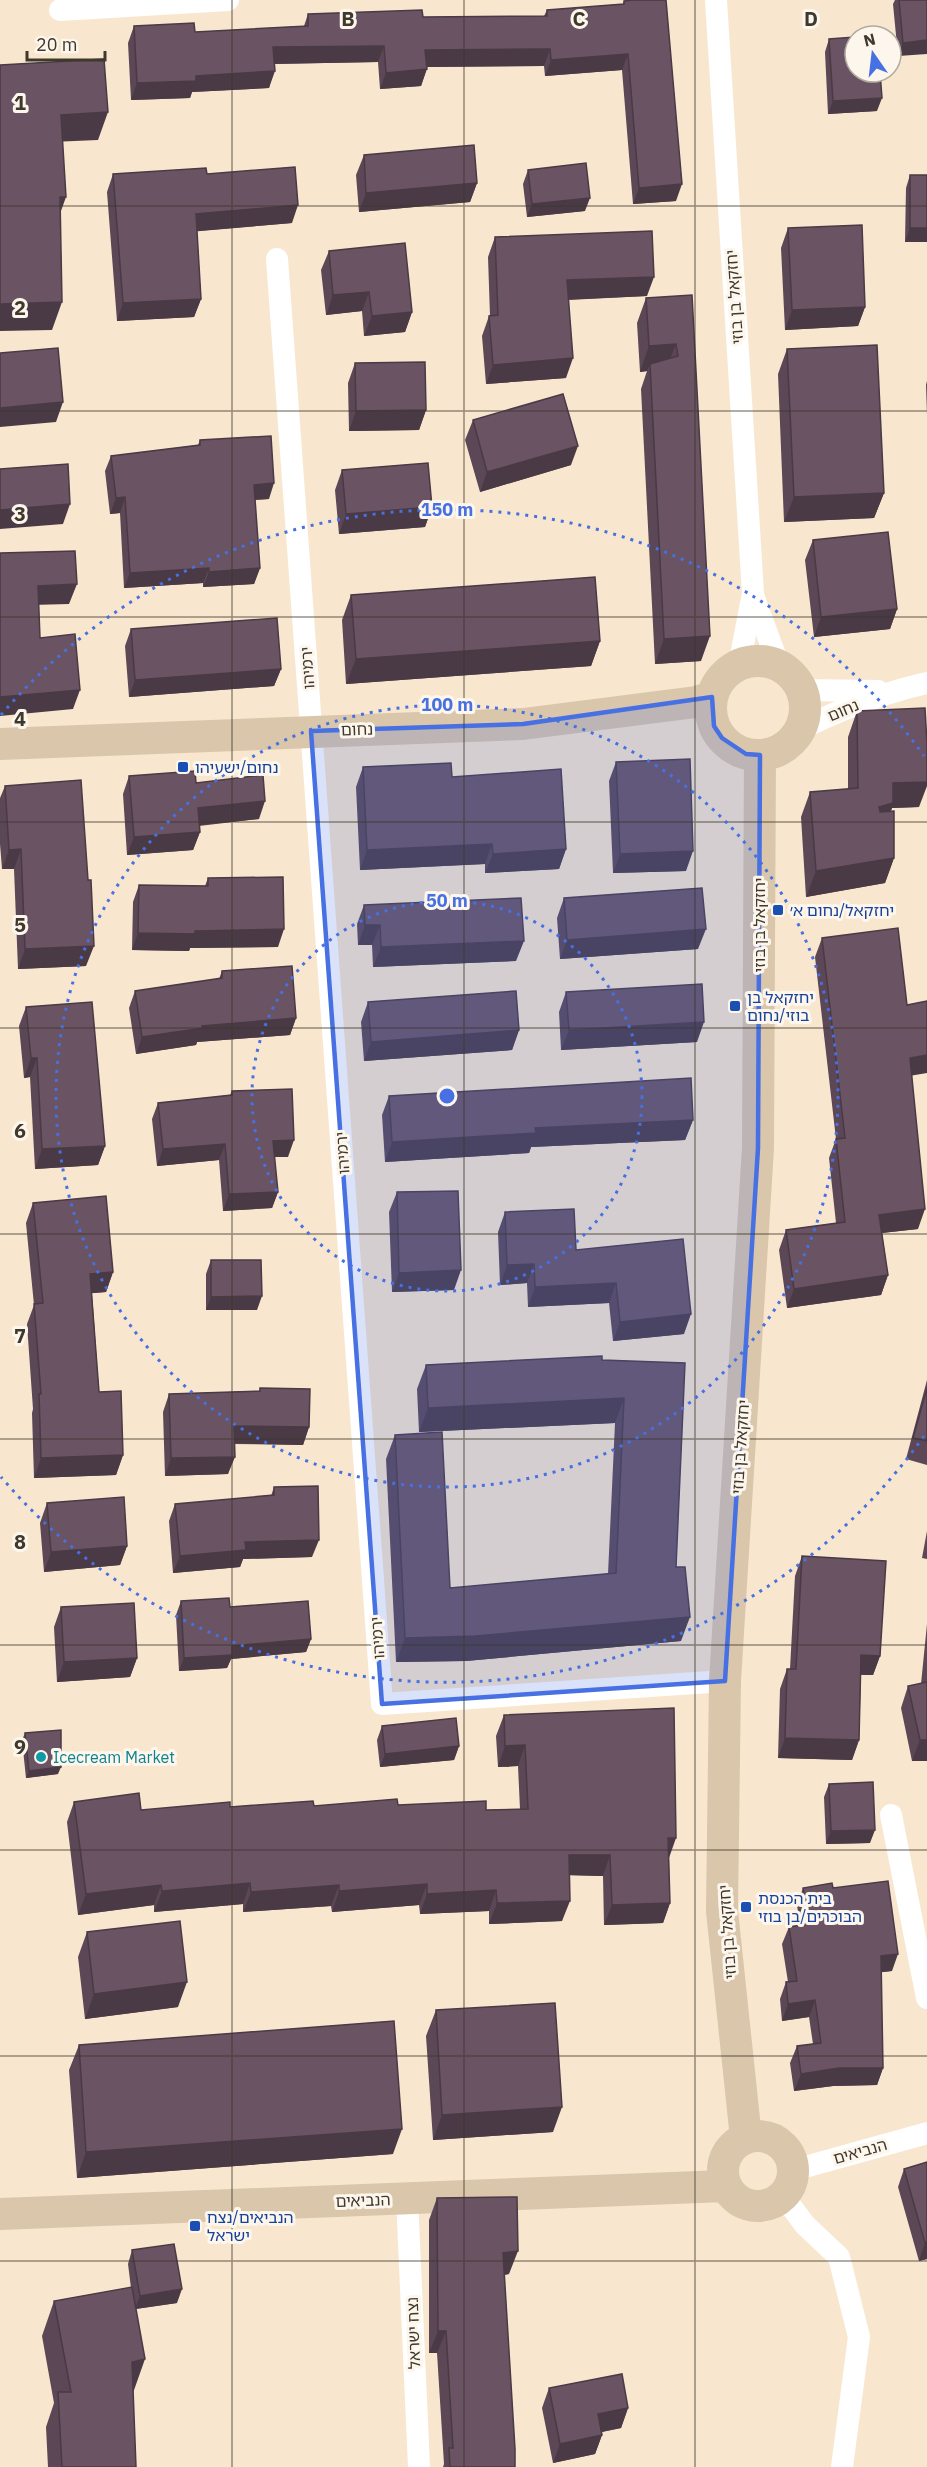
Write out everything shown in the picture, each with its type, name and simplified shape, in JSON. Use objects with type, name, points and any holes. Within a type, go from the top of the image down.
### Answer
[{"type":"street","points":[[60,9],[228,0]]},
{"type":"street","name":"יחזקאל בן בוזי","points":[[716,0],[753,593],[739,666]]},
{"type":"street","name":"ירמיהו","points":[[277,259],[382,1704],[725,1681]]},
{"type":"street","name":"יחזקאל בן בוזי","points":[[753,593],[779,666]]},
{"type":"street","points":[[759,661],[779,666],[796,680],[801,690],[804,717],[800,730],[783,748],[760,755],[746,754],[722,738],[714,726],[711,712],[712,697],[722,678],[739,666],[759,661]]},
{"type":"street","name":"נחום","points":[[800,730],[832,714],[888,692],[927,683]]},
{"type":"street","name":"נחום","points":[[801,690],[888,692]]},
{"type":"street","name":"נחום","points":[[0,744],[523,724],[712,697]]},
{"type":"street","name":"יחזקאל בן בוזי","points":[[746,2138],[722,1911],[725,1681],[758,1148],[760,755]]},
{"type":"street","points":[[891,1815],[927,1998]]},
{"type":"street","name":"הנביאים","points":[[789,2183],[927,2133]]},
{"type":"street","points":[[789,2183],[772,2204],[760,2207],[747,2206],[735,2199],[725,2186],[722,2175],[725,2158],[734,2145],[746,2138],[758,2136],[779,2142],[791,2157],[789,2183],[805,2225],[839,2257],[859,2337],[842,2467]]},
{"type":"street","name":"הנביאים","points":[[0,2214],[725,2186]]},
{"type":"street","name":"נצח ישראל","points":[[407,2198],[419,2467]]},
{"type":"highlighted area","points":[[712,697],[714,726],[722,738],[746,754],[760,755],[758,1148],[725,1681],[382,1704],[311,731],[523,724]]},
{"type":"building","points":[[666,0],[682,184],[639,188],[628,54],[551,60],[550,49],[425,50],[427,69],[386,73],[384,46],[273,47],[275,71],[196,76],[196,81],[137,83],[134,26],[194,23],[195,32],[308,26],[308,14],[422,10],[423,17],[547,16],[547,10],[624,4],[624,1]]},
{"type":"building","points":[[899,0],[927,0],[927,40],[903,43]]},
{"type":"building","points":[[843,38],[843,84],[881,84],[882,98],[833,101],[829,39]]},
{"type":"building","points":[[104,59],[108,112],[61,115],[66,197],[60,197],[62,302],[0,304],[0,65]]},
{"type":"building","points":[[474,145],[477,183],[366,193],[364,155]]},
{"type":"building","points":[[586,163],[590,198],[532,204],[528,170]]},
{"type":"building","points":[[295,167],[298,205],[196,214],[201,299],[123,303],[113,174],[206,168],[207,174]]},
{"type":"building","points":[[910,175],[927,175],[927,228],[910,228]]},
{"type":"building","points":[[862,225],[865,307],[792,310],[788,228]]},
{"type":"building","points":[[652,231],[654,277],[567,280],[573,358],[493,365],[489,316],[498,315],[495,237]]},
{"type":"building","points":[[405,243],[412,312],[372,316],[369,292],[333,295],[329,251]]},
{"type":"building","points":[[692,295],[710,636],[664,639],[650,364],[678,356],[676,344],[649,346],[646,298]]},
{"type":"building","points":[[877,345],[884,493],[794,497],[787,349]]},
{"type":"building","points":[[58,348],[63,402],[0,408],[0,353]]},
{"type":"building","points":[[425,362],[426,410],[356,411],[355,363]]},
{"type":"building","points":[[563,394],[578,446],[487,472],[473,420]]},
{"type":"building","points":[[271,436],[274,483],[254,485],[260,568],[209,572],[209,568],[130,573],[125,497],[116,498],[111,456],[200,445],[200,440]]},
{"type":"building","points":[[428,463],[432,507],[346,514],[342,470]]},
{"type":"building","points":[[68,464],[70,504],[0,510],[0,469]]},
{"type":"building","points":[[888,532],[897,609],[821,617],[813,540]]},
{"type":"building","points":[[75,551],[77,584],[38,586],[40,638],[75,634],[80,690],[0,697],[0,553]]},
{"type":"building","points":[[595,577],[600,641],[356,659],[351,595]]},
{"type":"building","points":[[277,618],[281,669],[135,680],[131,629]]},
{"type":"building","points":[[925,708],[927,782],[893,783],[893,803],[879,807],[880,812],[894,811],[894,858],[816,871],[810,792],[858,788],[857,711]]},
{"type":"building","points":[[690,759],[693,851],[620,854],[616,762]]},
{"type":"building","points":[[451,763],[452,777],[561,769],[566,849],[493,854],[492,844],[367,850],[363,767]]},
{"type":"building","points":[[195,771],[196,783],[263,775],[265,801],[198,808],[200,832],[134,837],[129,776]]},
{"type":"building","points":[[81,780],[88,880],[91,880],[94,946],[25,949],[21,849],[9,850],[5,786]]},
{"type":"building","points":[[283,877],[284,929],[195,931],[195,934],[138,933],[139,885],[208,886],[208,878]]},
{"type":"building","points":[[702,888],[706,929],[567,940],[564,898]]},
{"type":"building","points":[[521,898],[524,941],[381,947],[380,925],[365,925],[364,905]]},
{"type":"building","points":[[898,928],[907,1005],[927,1001],[927,1055],[910,1058],[925,1209],[879,1215],[888,1275],[794,1289],[786,1230],[845,1222],[836,1139],[845,1138],[822,938]]},
{"type":"building","points":[[292,966],[296,1018],[202,1026],[203,1028],[142,1037],[135,991],[222,978],[222,971]]},
{"type":"building","points":[[702,984],[704,1022],[569,1030],[566,992]]},
{"type":"building","points":[[516,991],[519,1030],[371,1042],[368,1002]]},
{"type":"building","points":[[92,1002],[105,1146],[42,1149],[37,1058],[31,1058],[26,1007]]},
{"type":"building","points":[[691,1078],[693,1120],[535,1128],[536,1133],[392,1142],[389,1096]]},
{"type":"building","points":[[292,1089],[294,1140],[273,1141],[278,1192],[229,1194],[225,1144],[163,1149],[158,1103],[232,1095],[232,1091]]},
{"type":"building","points":[[458,1191],[461,1270],[399,1273],[397,1192]]},
{"type":"building","points":[[106,1196],[113,1272],[90,1274],[99,1392],[121,1391],[123,1455],[41,1458],[39,1394],[41,1394],[34,1304],[43,1303],[33,1203]]},
{"type":"building","points":[[574,1209],[576,1250],[683,1239],[691,1314],[620,1322],[616,1283],[535,1287],[534,1264],[507,1265],[505,1212]]},
{"type":"building","points":[[211,1260],[261,1260],[262,1296],[211,1297]]},
{"type":"building","points":[[602,1356],[602,1360],[685,1363],[676,1567],[685,1567],[690,1617],[475,1636],[405,1638],[395,1435],[442,1432],[450,1588],[616,1573],[624,1398],[428,1408],[426,1365]]},
{"type":"building","points":[[260,1388],[310,1389],[309,1427],[234,1426],[235,1457],[171,1458],[169,1394],[260,1391]]},
{"type":"building","points":[[927,1388],[927,1441],[913,1438]]},
{"type":"building","points":[[318,1486],[319,1540],[245,1542],[246,1550],[180,1556],[175,1504],[274,1495],[274,1487]]},
{"type":"building","points":[[124,1497],[127,1546],[51,1552],[47,1503]]},
{"type":"building","points":[[802,1556],[886,1561],[880,1656],[861,1655],[859,1740],[785,1738],[787,1669],[796,1669]]},
{"type":"building","points":[[229,1598],[230,1607],[308,1601],[311,1639],[232,1646],[232,1655],[184,1658],[181,1601]]},
{"type":"building","points":[[134,1603],[137,1658],[64,1662],[61,1607]]},
{"type":"building","points":[[927,1682],[927,1740],[920,1740],[908,1686]]},
{"type":"building","points":[[674,1708],[676,1838],[668,1838],[670,1903],[612,1905],[610,1855],[569,1855],[570,1901],[497,1903],[496,1890],[427,1894],[427,1884],[339,1891],[339,1885],[251,1892],[250,1883],[162,1891],[161,1885],[86,1894],[74,1802],[139,1793],[141,1810],[230,1802],[230,1807],[313,1801],[314,1806],[397,1799],[398,1805],[486,1801],[486,1810],[528,1809],[525,1745],[505,1746],[504,1715]]},
{"type":"building","points":[[456,1718],[459,1746],[385,1754],[382,1726]]},
{"type":"building","name":"Icecream Market","points":[[61,1730],[61,1767],[29,1771],[25,1733]]},
{"type":"building","points":[[873,1782],[875,1830],[831,1831],[829,1784]]},
{"type":"building","points":[[888,1881],[898,1954],[881,1956],[883,2068],[839,2068],[801,2074],[797,2046],[821,2043],[815,2000],[788,2004],[786,1982],[797,1981],[789,1927],[809,1924],[803,1888],[832,1883],[833,1888]]},
{"type":"building","points":[[180,1921],[187,1982],[94,1994],[87,1932]]},
{"type":"building","points":[[555,2003],[562,2107],[442,2115],[436,2010]]},
{"type":"building","points":[[394,2021],[402,2129],[86,2152],[79,2045]]},
{"type":"building","points":[[927,2162],[927,2242],[925,2243],[904,2169]]},
{"type":"building","points":[[517,2197],[518,2251],[503,2253],[515,2467],[450,2467],[449,2448],[453,2448],[446,2331],[438,2331],[437,2198]]},
{"type":"building","points":[[174,2244],[182,2289],[140,2296],[132,2250]]},
{"type":"building","points":[[132,2287],[145,2359],[132,2362],[136,2467],[62,2467],[58,2392],[71,2392],[54,2301]]},
{"type":"building","points":[[622,2374],[628,2408],[598,2414],[602,2435],[560,2444],[549,2388]]},
{"type":"place","name":"נחום/ישעיהו","points":[[183,767]]},
{"type":"place","name":"יחזקאל/נחום א׳","points":[[778,910]]},
{"type":"place","name":"יחזקאל בן בוזי/נחום","points":[[735,1006]]},
{"type":"place","name":"Icecream Market","points":[[41,1757]]},
{"type":"place","name":"בית הכנסת הבוכרים/בן בוזי","points":[[746,1907]]},
{"type":"place","name":"הנביאים/נצח ישראל","points":[[195,2226]]}]
